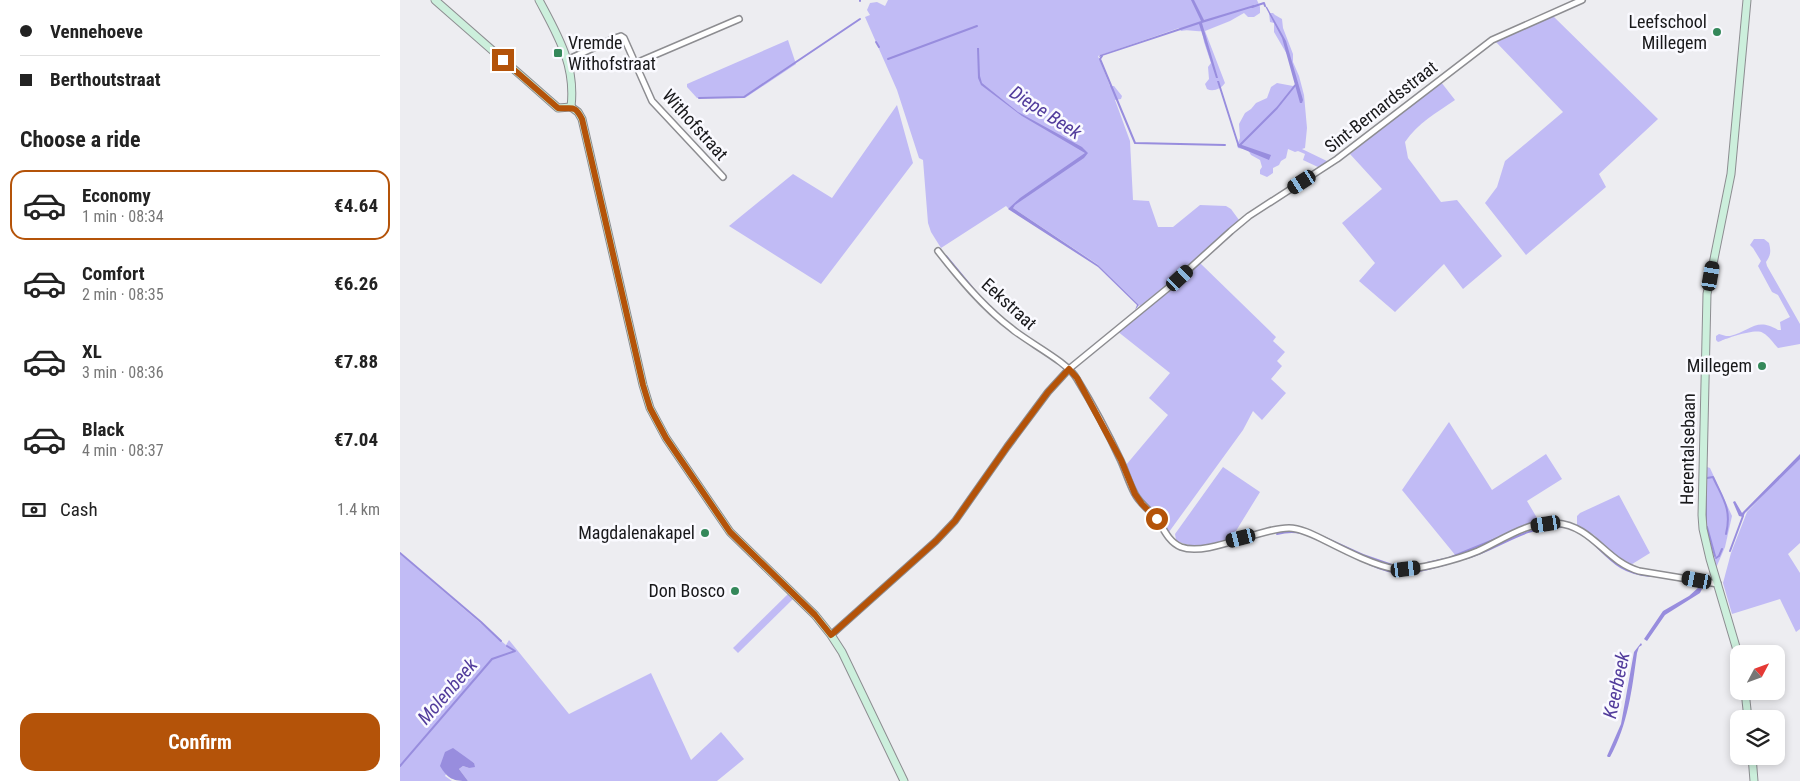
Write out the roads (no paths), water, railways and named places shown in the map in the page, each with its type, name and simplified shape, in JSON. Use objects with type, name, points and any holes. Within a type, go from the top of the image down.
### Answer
[{"type":"street","points":[[435,0],[558,108],[570,107],[578,112],[582,119],[643,385],[658,423],[686,469],[730,532],[815,615],[831,635],[842,652],[904,781]]},
{"type":"street","points":[[539,0],[557,34],[567,60],[572,83],[570,107]]},
{"type":"street","name":"Sint-Bernardsstraat","points":[[831,635],[936,541],[955,521],[1048,392],[1069,369],[1168,288],[1244,220],[1337,159],[1484,45],[1582,0]]},
{"type":"street","name":"Herentalsebaan","points":[[1736,645],[1705,541],[1702,515],[1707,294],[1731,174],[1747,0]]},
{"type":"street","points":[[636,63],[739,19]]},
{"type":"street","name":"Withofstraat","points":[[567,60],[621,36],[627,43],[652,101],[723,177]]},
{"type":"street","name":"Eekstraat","points":[[938,251],[977,296],[1001,320],[1069,369],[1077,378],[1121,460],[1135,494],[1157,519],[1170,539],[1178,546],[1190,549],[1209,546],[1288,527],[1308,532],[1386,567],[1406,569],[1474,552],[1535,525],[1554,523],[1566,525],[1588,534],[1616,560],[1627,567],[1718,584]]},
{"type":"street","points":[[1753,765],[1754,781]]},
{"type":"waterway","points":[[1252,7],[1264,3],[1265,6]]},
{"type":"waterway","points":[[699,98],[744,97],[860,19]]},
{"type":"waterway","points":[[888,59],[977,26]]},
{"type":"waterway","points":[[876,42],[879,47]]},
{"type":"waterway","points":[[1102,56],[1100,59],[1135,143],[1225,145]]},
{"type":"waterway","points":[[1239,146],[1277,108],[1297,83]]},
{"type":"waterway","points":[[946,256],[980,297],[996,312]]},
{"type":"waterway","points":[[1126,466],[1136,491]]},
{"type":"waterway","points":[[1707,478],[1713,477],[1723,498],[1728,518],[1726,534]]},
{"type":"waterway","points":[[1706,496],[1706,522]]},
{"type":"waterway","name":"Keerbeek","points":[[1730,551],[1743,516]]},
{"type":"waterway","points":[[1464,559],[1535,530],[1562,527]]},
{"type":"waterway","points":[[1707,527],[1715,556]]},
{"type":"waterway","points":[[1277,534],[1286,532],[1306,534],[1333,547]]},
{"type":"waterway","points":[[1319,535],[1363,555],[1395,566]]},
{"type":"waterway","points":[[1427,563],[1449,558],[1498,538]]},
{"type":"waterway","points":[[1591,541],[1617,565],[1641,575],[1651,576]]},
{"type":"waterway","name":"Keerbeek","points":[[1716,558],[1722,549]]},
{"type":"waterway","name":"Molenbeek","points":[[400,553],[501,641]]},
{"type":"waterway","points":[[1369,564],[1380,569],[1399,573],[1416,572],[1447,564]]},
{"type":"waterway","points":[[1676,579],[1701,586]]},
{"type":"waterway","name":"Molenbeek","points":[[400,766],[492,659],[515,651],[507,646]]},
{"type":"place","name":"Leefschool Millegem","points":[[1717,32]]},
{"type":"place","name":"Vremde Withofstraat","points":[[558,53]]},
{"type":"place","name":"Millegem","points":[[1762,366]]},
{"type":"place","name":"Magdalenakapel","points":[[705,533]]},
{"type":"place","name":"Don Bosco","points":[[735,591]]},
{"type":"water label","name":"Diepe Beek","points":[[1046,112]]}]
